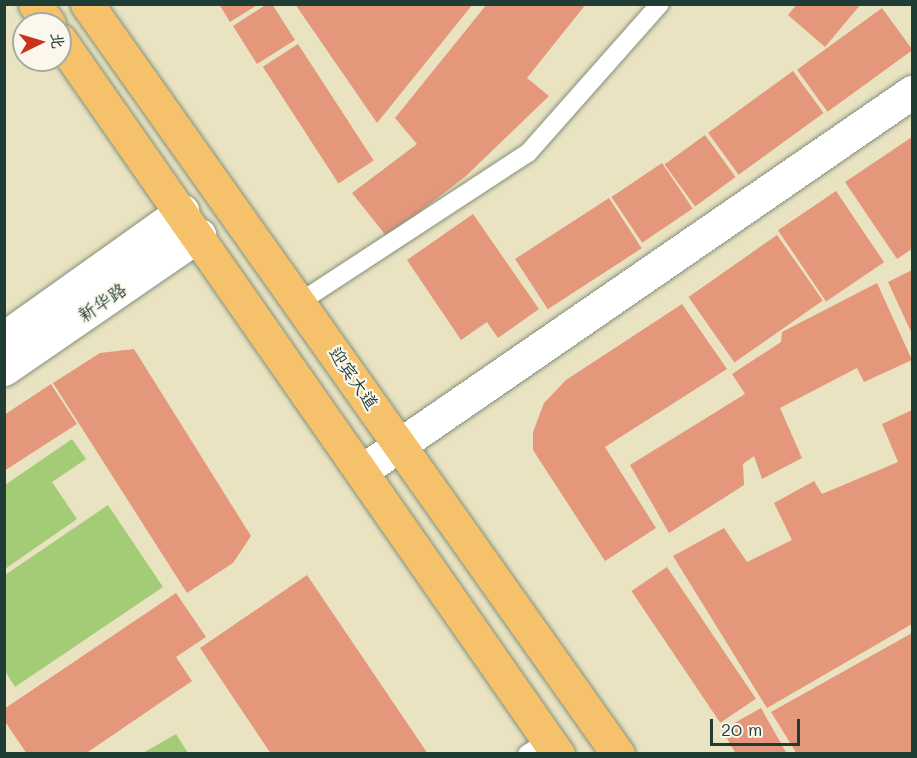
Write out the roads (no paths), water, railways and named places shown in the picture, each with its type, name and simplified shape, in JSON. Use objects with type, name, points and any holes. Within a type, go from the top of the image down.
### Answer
[{"type":"main road","name":"迎宾大道","points":[[87,4],[618,753]]},
{"type":"main road","points":[[72,57],[363,470],[545,749]]},
{"type":"street","points":[[363,470],[912,92]]},
{"type":"street","name":"新华路","points":[[4,338],[191,223]]},
{"type":"street","name":"新华路","points":[[4,369],[191,223]]},
{"type":"lane","points":[[300,302],[528,153],[660,4]]}]
